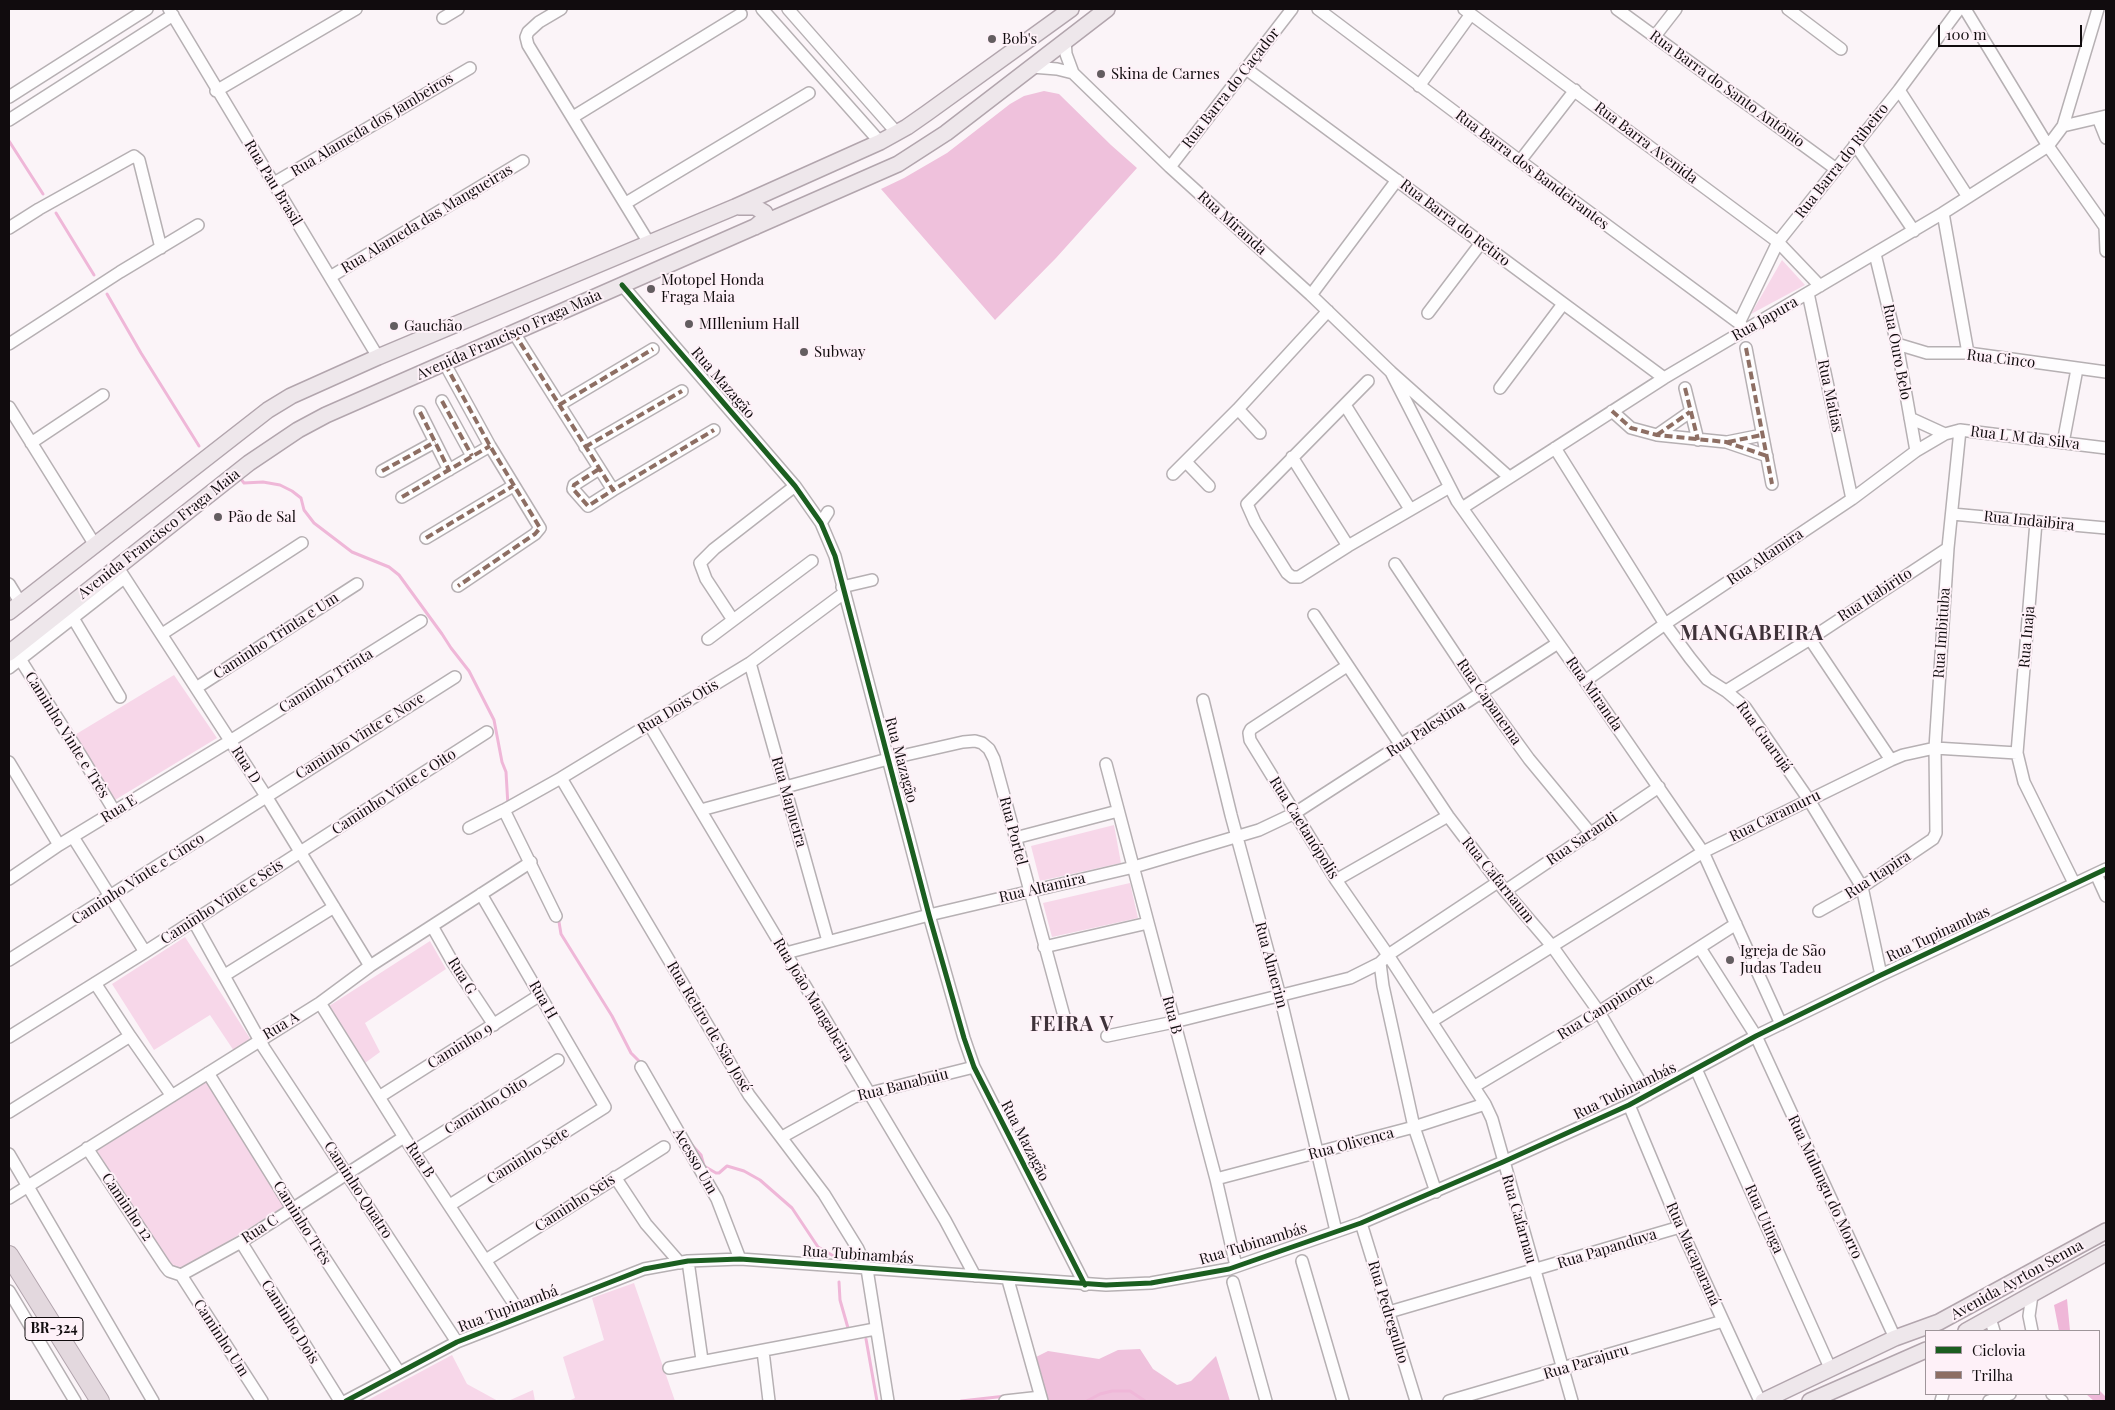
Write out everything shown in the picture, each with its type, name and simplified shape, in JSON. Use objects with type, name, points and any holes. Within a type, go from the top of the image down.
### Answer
[{"type":"highway","name":"BR-324","points":[[9,1255],[100,1401]]},
{"type":"main road","name":"Avenida Francisco Fraga Maia","points":[[15,607],[268,410],[291,396],[378,357],[735,207],[880,142],[897,133],[1071,9]]},
{"type":"main road","name":"Avenida Francisco Fraga Maia","points":[[14,656],[120,572],[249,463],[298,430],[326,415],[870,177],[924,148],[1107,9]]},
{"type":"main road","points":[[784,185],[768,198],[765,209],[776,214],[793,211]]},
{"type":"main road","points":[[735,207],[749,206],[760,209],[764,217],[755,227]]},
{"type":"main road","name":"Avenida Ayrton Senna","points":[[1761,1401],[1831,1370],[1895,1338],[1939,1322],[2106,1231]]},
{"type":"main road","name":"Avenida Ayrton Senna","points":[[1970,1330],[1992,1325],[2032,1296],[2101,1256]]},
{"type":"main road","points":[[1810,1401],[1925,1350]]},
{"type":"street","points":[[9,97],[147,9]]},
{"type":"street","points":[[216,91],[356,9]]},
{"type":"street","points":[[443,18],[458,9]]},
{"type":"street","points":[[561,9],[533,26],[526,37],[537,60],[649,243]]},
{"type":"street","points":[[762,9],[880,142]]},
{"type":"street","points":[[788,9],[897,133]]},
{"type":"street","name":"Rua Barra do Caçador","points":[[1170,167],[1292,9]]},
{"type":"street","name":"Rua Barra dos Bandeirantes","points":[[1318,9],[1743,326]]},
{"type":"street","name":"Rua Barra do Santo Antônio","points":[[1617,9],[1836,169]]},
{"type":"street","points":[[1655,36],[1676,9]]},
{"type":"street","points":[[1788,9],[1841,49]]},
{"type":"street","name":"Rua Barra do Ribeiro","points":[[1743,326],[1778,242],[1899,90],[1959,9]]},
{"type":"street","points":[[1965,9],[2048,146],[2106,228],[2106,251]]},
{"type":"street","points":[[2098,9],[2064,126],[2102,117],[2106,138]]},
{"type":"street","points":[[1419,86],[1467,11]]},
{"type":"street","name":"Rua Barra Avenida","points":[[1467,11],[1778,242],[1820,286]]},
{"type":"street","points":[[9,120],[171,12]]},
{"type":"street","name":"Rua Pau Brasil","points":[[171,12],[216,91],[274,183],[378,357]]},
{"type":"street","points":[[573,117],[741,14]]},
{"type":"street","name":"Rua Miranda","points":[[1065,40],[1066,54],[1073,74],[1170,167],[1311,295],[1391,372],[1509,477]]},
{"type":"street","points":[[66,61],[75,77]]},
{"type":"street","points":[[1032,67],[1057,69],[1073,74]]},
{"type":"street","name":"Rua Alameda dos Jambeiros","points":[[274,183],[470,68]]},
{"type":"street","name":"Rua Barra do Retiro","points":[[1245,68],[1664,378]]},
{"type":"street","points":[[1520,161],[1575,90]]},
{"type":"street","points":[[1899,90],[1968,197]]},
{"type":"street","points":[[626,203],[809,93]]},
{"type":"street","name":"Rua Japura","points":[[1462,508],[1743,326],[1808,294],[1943,213],[2048,146],[2064,126]]},
{"type":"street","points":[[1855,144],[1914,231]]},
{"type":"street","points":[[9,228],[134,156],[138,160],[161,248]]},
{"type":"street","name":"Rua Alameda das Mangueiras","points":[[330,277],[524,161]]},
{"type":"street","points":[[1311,295],[1397,180]]},
{"type":"street","points":[[1943,213],[1968,353]]},
{"type":"street","points":[[9,344],[120,272],[198,225]]},
{"type":"street","points":[[1428,313],[1481,243]]},
{"type":"street","name":"Rua Ouro Belo","points":[[1875,254],[1897,344],[1916,451]]},
{"type":"street","name":"Rua Mazagão","points":[[622,285],[794,486],[821,524],[838,555],[843,590],[929,915],[964,1038],[974,1067],[1085,1284]]},
{"type":"street","name":"Rua Matias","points":[[1808,294],[1852,499]]},
{"type":"street","points":[[1500,388],[1563,304]]},
{"type":"street","points":[[1173,474],[1238,409],[1328,311]]},
{"type":"street","points":[[514,333],[613,490]]},
{"type":"street","name":"Rua Cinco","points":[[1897,344],[1927,353],[1968,353],[2106,372]]},
{"type":"street","points":[[1746,348],[1772,484]]},
{"type":"street","points":[[559,404],[653,349]]},
{"type":"street","points":[[445,364],[513,486],[540,526],[539,531],[458,586]]},
{"type":"street","points":[[2063,443],[2077,369]]},
{"type":"street","name":"Rua Miranda","points":[[1391,372],[1448,488],[1703,852],[1781,1024]]},
{"type":"street","points":[[1368,381],[1247,504],[1255,522],[1287,573],[1292,578],[1296,578],[1448,488]]},
{"type":"street","points":[[1685,388],[1698,440]]},
{"type":"street","points":[[585,447],[682,391]]},
{"type":"street","points":[[31,443],[103,395]]},
{"type":"street","points":[[442,400],[472,456]]},
{"type":"street","points":[[1345,404],[1410,509]]},
{"type":"street","points":[[9,407],[95,545]]},
{"type":"street","points":[[1238,409],[1260,433]]},
{"type":"street","points":[[1612,411],[1627,426],[1657,435],[1726,442],[1762,435]]},
{"type":"street","points":[[420,412],[449,470]]},
{"type":"street","points":[[1657,435],[1690,412]]},
{"type":"street","points":[[1910,418],[1945,434]]},
{"type":"street","points":[[599,469],[574,485],[573,489],[588,506],[714,430]]},
{"type":"street","name":"Rua L M da Silva","points":[[1945,434],[1960,430],[2106,448]]},
{"type":"street","name":"Rua Imbituba","points":[[1935,837],[1937,828],[1935,748],[1948,548],[1960,430]]},
{"type":"street","name":"Rua Altamira","points":[[1585,681],[1665,624],[1852,499],[1916,451],[1945,434]]},
{"type":"street","points":[[382,471],[435,442]]},
{"type":"street","points":[[1726,442],[1766,456]]},
{"type":"street","points":[[402,497],[490,446]]},
{"type":"street","name":"Rua Guarujá","points":[[1555,448],[1665,624],[1707,679],[1726,691],[1745,708],[1809,800],[1862,886],[1881,975]]},
{"type":"street","points":[[1292,458],[1348,546]]},
{"type":"street","points":[[1186,462],[1209,486]]},
{"type":"street","points":[[426,538],[513,486]]},
{"type":"street","points":[[733,620],[706,579],[700,564],[714,549],[794,486]]},
{"type":"street","points":[[821,524],[828,512]]},
{"type":"street","name":"Rua Indaibira","points":[[1952,514],[2106,528]]},
{"type":"street","name":"Rua Inaja","points":[[2017,753],[2036,522]]},
{"type":"street","points":[[162,634],[302,543]]},
{"type":"street","name":"Rua Itabirito","points":[[1726,691],[1810,639],[1948,548]]},
{"type":"street","points":[[708,639],[812,561]]},
{"type":"street","name":"Rua Capanema","points":[[1395,564],[1481,693],[1530,759],[1591,834]]},
{"type":"street","points":[[9,668],[14,656],[73,618],[120,572]]},
{"type":"street","name":"Rua D","points":[[120,572],[266,796],[370,966]]},
{"type":"street","points":[[843,590],[872,580]]},
{"type":"street","points":[[9,584],[15,607]]},
{"type":"street","name":"Caminho Trinta e Um","points":[[196,688],[357,584]]},
{"type":"street","name":"Rua Dois Otis","points":[[509,807],[561,778],[750,663],[843,590]]},
{"type":"street","name":"Rua Cafarnaum","points":[[1314,615],[1448,816],[1501,887],[1552,946],[1599,1012],[1648,1095]]},
{"type":"street","points":[[73,618],[120,697]]},
{"type":"street","name":"Caminho Trinta","points":[[230,741],[421,621]]},
{"type":"street","points":[[1810,639],[1891,760]]},
{"type":"street","name":"Rua Palestina","points":[[1294,814],[1558,643]]},
{"type":"street","name":"Caminho Vinte e Três","points":[[14,656],[84,758],[115,812]]},
{"type":"street","name":"Rua Mapueira","points":[[750,663],[828,941]]},
{"type":"street","name":"Rua Caetanópolis","points":[[1347,666],[1251,730],[1249,733],[1250,740],[1384,959],[1432,1020]]},
{"type":"street","name":"Caminho Vinte e Nove","points":[[266,796],[455,677]]},
{"type":"street","name":"Rua Almerim","points":[[1203,700],[1237,837],[1280,996],[1336,1231]]},
{"type":"street","name":"Rua João Mangabeira","points":[[649,724],[868,1094],[945,1220],[975,1276]]},
{"type":"street","name":"Caminho Vinte e Oito","points":[[300,852],[487,732]]},
{"type":"street","name":"Rua E","points":[[9,879],[59,845],[230,741]]},
{"type":"street","name":"Rua Portel","points":[[888,759],[962,742],[975,741],[982,743],[989,749],[994,759],[1064,1016]]},
{"type":"street","name":"Rua Caramuru","points":[[1432,1020],[1703,852],[1891,760],[1903,755],[1935,748],[2017,753]]},
{"type":"street","points":[[2017,753],[2024,782],[2074,883]]},
{"type":"street","points":[[701,810],[888,759]]},
{"type":"street","points":[[9,762],[59,845]]},
{"type":"street","name":"Rua B","points":[[1106,764],[1216,1179],[1236,1266]]},
{"type":"street","name":"Rua Retiro de São José","points":[[561,778],[749,1095],[824,1194],[858,1249],[867,1269],[875,1329],[888,1401]]},
{"type":"street","name":"Rua Sarandi","points":[[1107,1036],[1174,1022],[1350,978],[1591,834],[1659,787]]},
{"type":"street","name":"Caminho Vinte e Cinco","points":[[9,960],[266,796]]},
{"type":"street","points":[[469,828],[509,807],[530,862],[556,916]]},
{"type":"street","points":[[1015,838],[1118,811]]},
{"type":"street","name":"Rua Altamira","points":[[786,954],[929,915],[1134,867],[1259,830],[1294,814]]},
{"type":"street","points":[[1336,880],[1448,816]]},
{"type":"street","points":[[73,837],[145,952]]},
{"type":"street","name":"Rua Itapira","points":[[1819,911],[1862,886],[1935,837]]},
{"type":"street","name":"Caminho Vinte e Seis","points":[[9,1037],[300,852]]},
{"type":"street","name":"Rua A","points":[[9,1198],[172,1096],[260,1038],[320,1002],[370,966],[530,862]]},
{"type":"street","points":[[2101,871],[2106,896]]},
{"type":"street","name":"Rua Tupinambas","points":[[1781,1024],[2101,871]]},
{"type":"street","name":"Rua H","points":[[481,894],[605,1107]]},
{"type":"street","points":[[225,975],[334,906]]},
{"type":"street","name":"Caminho Quatro","points":[[193,920],[264,1048],[457,1342]]},
{"type":"street","points":[[1044,947],[1148,923]]},
{"type":"street","name":"Rua Campinorte","points":[[1475,1086],[1599,1012],[1736,924]]},
{"type":"street","name":"Rua G","points":[[432,926],[453,963],[494,1025]]},
{"type":"street","name":"Rua Mulungu do Morro","points":[[1700,948],[1756,1036],[1895,1338]]},
{"type":"street","points":[[1384,959],[1383,986],[1414,1126],[1436,1192]]},
{"type":"street","points":[[95,983],[172,1096]]},
{"type":"street","name":"Caminho 9","points":[[379,1098],[540,994]]},
{"type":"street","name":"Rua B","points":[[320,1002],[404,1137],[522,1316]]},
{"type":"street","name":"Rua Cafarnau","points":[[1432,1020],[1475,1086],[1492,1119],[1572,1401]]},
{"type":"street","name":"Rua Tubinambás","points":[[684,1262],[740,1259],[1008,1280],[1127,1285],[1151,1283],[1236,1266],[1270,1256],[1360,1223],[1436,1192],[1629,1105],[1781,1024]]},
{"type":"street","points":[[9,1112],[130,1036]]},
{"type":"street","name":"Caminho Oito","points":[[414,1151],[558,1060]]},
{"type":"street","name":"Rua Banabuiu","points":[[782,1137],[846,1100],[974,1067]]},
{"type":"street","name":"Acesso Um","points":[[641,1068],[717,1200],[740,1259]]},
{"type":"street","name":"Rua Utinga","points":[[1696,1069],[1831,1370]]},
{"type":"street","name":"Caminho Três","points":[[208,1073],[292,1208],[399,1372]]},
{"type":"street","name":"Rua Olivenca","points":[[1216,1179],[1414,1126],[1485,1104]]},
{"type":"street","name":"Rua Macaparaná","points":[[1629,1105],[1680,1226],[1761,1401]]},
{"type":"street","name":"Caminho Sete","points":[[450,1205],[605,1107]]},
{"type":"street","name":"Rua C","points":[[181,1276],[240,1242],[404,1137]]},
{"type":"street","name":"Caminho Seis","points":[[486,1260],[664,1147]]},
{"type":"street","name":"Caminho 12","points":[[87,1148],[165,1266],[169,1271],[181,1276]]},
{"type":"street","points":[[9,1154],[153,1401]]},
{"type":"street","points":[[615,1177],[646,1224],[684,1262],[702,1360]]},
{"type":"street","name":"Rua Pedregulho","points":[[1360,1223],[1416,1401]]},
{"type":"street","name":"Rua Papanduva","points":[[1389,1312],[1534,1271],[1680,1226]]},
{"type":"street","name":"Caminho Dois","points":[[240,1242],[340,1401]]},
{"type":"street","points":[[1302,1261],[1344,1401]]},
{"type":"street","name":"Rua Tupinambá","points":[[346,1401],[457,1342],[644,1269],[684,1262]]},
{"type":"street","name":"Caminho Um","points":[[181,1276],[262,1401]]},
{"type":"street","points":[[1005,1401],[1041,1399],[1008,1280]]},
{"type":"street","points":[[1232,1282],[1266,1401]]},
{"type":"street","points":[[9,1291],[75,1401]]},
{"type":"street","points":[[2032,1296],[2029,1316],[2032,1330]]},
{"type":"street","name":"Rua Parajuru","points":[[1449,1401],[1723,1321]]},
{"type":"street","points":[[669,1368],[702,1360],[763,1351],[875,1329]]},
{"type":"street","points":[[763,1351],[769,1401]]},
{"type":"street","points":[[1989,1401],[2007,1395]]},
{"type":"shaded area","points":[[1044,91],[1059,94],[1137,168],[1056,258],[995,320],[881,189],[947,153],[1010,104],[1024,96]]},
{"type":"shaded area","points":[[1782,260],[1805,285],[1751,314]]},
{"type":"shaded area","points":[[174,675],[217,738],[115,800],[73,736]]},
{"type":"shaded area","points":[[1114,825],[1121,863],[1040,881],[1031,846]]},
{"type":"shaded area","points":[[1130,883],[1138,918],[1052,937],[1043,903]]},
{"type":"shaded area","points":[[185,937],[251,1040],[234,1051],[210,1015],[154,1050],[112,984]]},
{"type":"shaded area","points":[[430,941],[446,969],[365,1023],[380,1052],[365,1063],[329,1006]]},
{"type":"shaded area","points":[[206,1081],[285,1206],[182,1270],[172,1267],[162,1255],[96,1149]]},
{"type":"shaded area","points":[[634,1283],[675,1401],[568,1401],[575,1398],[563,1357],[604,1340],[592,1298]]},
{"type":"shaded area","points":[[2067,1299],[2070,1330],[2059,1330],[2054,1305]]},
{"type":"shaded area","points":[[1140,1349],[1153,1369],[1177,1385],[1191,1381],[1216,1356],[1230,1401],[1047,1401],[1034,1358],[1048,1351],[1099,1359],[1118,1350]]},
{"type":"shaded area","points":[[452,1355],[467,1384],[498,1401],[366,1401]]},
{"type":"shaded area","points":[[533,1390],[535,1401],[508,1401]]},
{"type":"shaded area","points":[[2100,1391],[2106,1397],[2106,1401],[2094,1401],[2087,1395],[2100,1395]]},
{"type":"waterway","points":[[9,141],[43,194]]},
{"type":"waterway","points":[[56,213],[94,275]]},
{"type":"waterway","points":[[107,294],[199,446]]},
{"type":"waterway","points":[[240,478],[244,483],[263,482],[280,485],[292,491],[301,498],[304,510],[314,523],[352,552],[389,567],[399,575],[469,671],[494,720],[502,762],[506,772],[508,806]]},
{"type":"waterway","points":[[558,916],[561,934],[612,1016],[631,1053],[641,1063]]},
{"type":"waterway","points":[[692,1145],[701,1155],[704,1166],[716,1173],[719,1173],[727,1166],[744,1171],[760,1180],[792,1208],[818,1247],[837,1258]]},
{"type":"waterway","points":[[839,1282],[840,1300],[848,1328]]},
{"type":"waterway","points":[[866,1339],[877,1401]]},
{"type":"waterway","points":[[1087,1401],[1100,1394],[1112,1391],[1130,1391],[1145,1401]]},
{"type":"waterway","points":[[961,1401],[1006,1396]]},
{"type":"marked path","points":[[514,333],[613,490],[714,430]]},
{"type":"marked path","points":[[1746,348],[1772,484]]},
{"type":"marked path","points":[[559,405],[653,349]]},
{"type":"marked path","points":[[445,364],[490,446],[540,528],[535,534],[458,586]]},
{"type":"marked path","points":[[1685,388],[1698,440]]},
{"type":"marked path","points":[[585,447],[682,391]]},
{"type":"marked path","points":[[442,401],[472,456]]},
{"type":"marked path","points":[[1612,411],[1631,428],[1657,435],[1726,442],[1767,456]]},
{"type":"marked path","points":[[420,412],[449,470]]},
{"type":"marked path","points":[[1657,435],[1690,412]]},
{"type":"marked path","points":[[1728,442],[1762,435]]},
{"type":"marked path","points":[[382,471],[435,442]]},
{"type":"marked path","points":[[402,497],[490,446]]},
{"type":"marked path","points":[[599,469],[574,485],[573,489],[588,506],[613,490]]},
{"type":"marked path","points":[[426,538],[513,486]]},
{"type":"cycle path","points":[[622,285],[795,486],[821,523],[835,556],[929,915],[974,1067],[1085,1285]]},
{"type":"cycle path","points":[[346,1401],[457,1342],[644,1269],[688,1261],[740,1259],[1106,1285],[1151,1283],[1229,1269],[1361,1223],[1629,1105],[1756,1036],[2106,869]]},
{"type":"place","name":"Bob's","points":[[992,39]]},
{"type":"place","name":"Skina de Carnes","points":[[1101,74]]},
{"type":"place","name":"Motopel Honda Fraga Maia","points":[[651,289]]},
{"type":"place","name":"MIllenium Hall","points":[[689,324]]},
{"type":"place","name":"Gauchão","points":[[394,326]]},
{"type":"place","name":"Subway","points":[[804,352]]},
{"type":"place","name":"Pão de Sal","points":[[218,517]]},
{"type":"place","name":"Igreja de São Judas Tadeu","points":[[1730,960]]},
{"type":"district","name":"MANGABEIRA","points":[[1752,634]]},
{"type":"district","name":"FEIRA V","points":[[1072,1025]]}]
